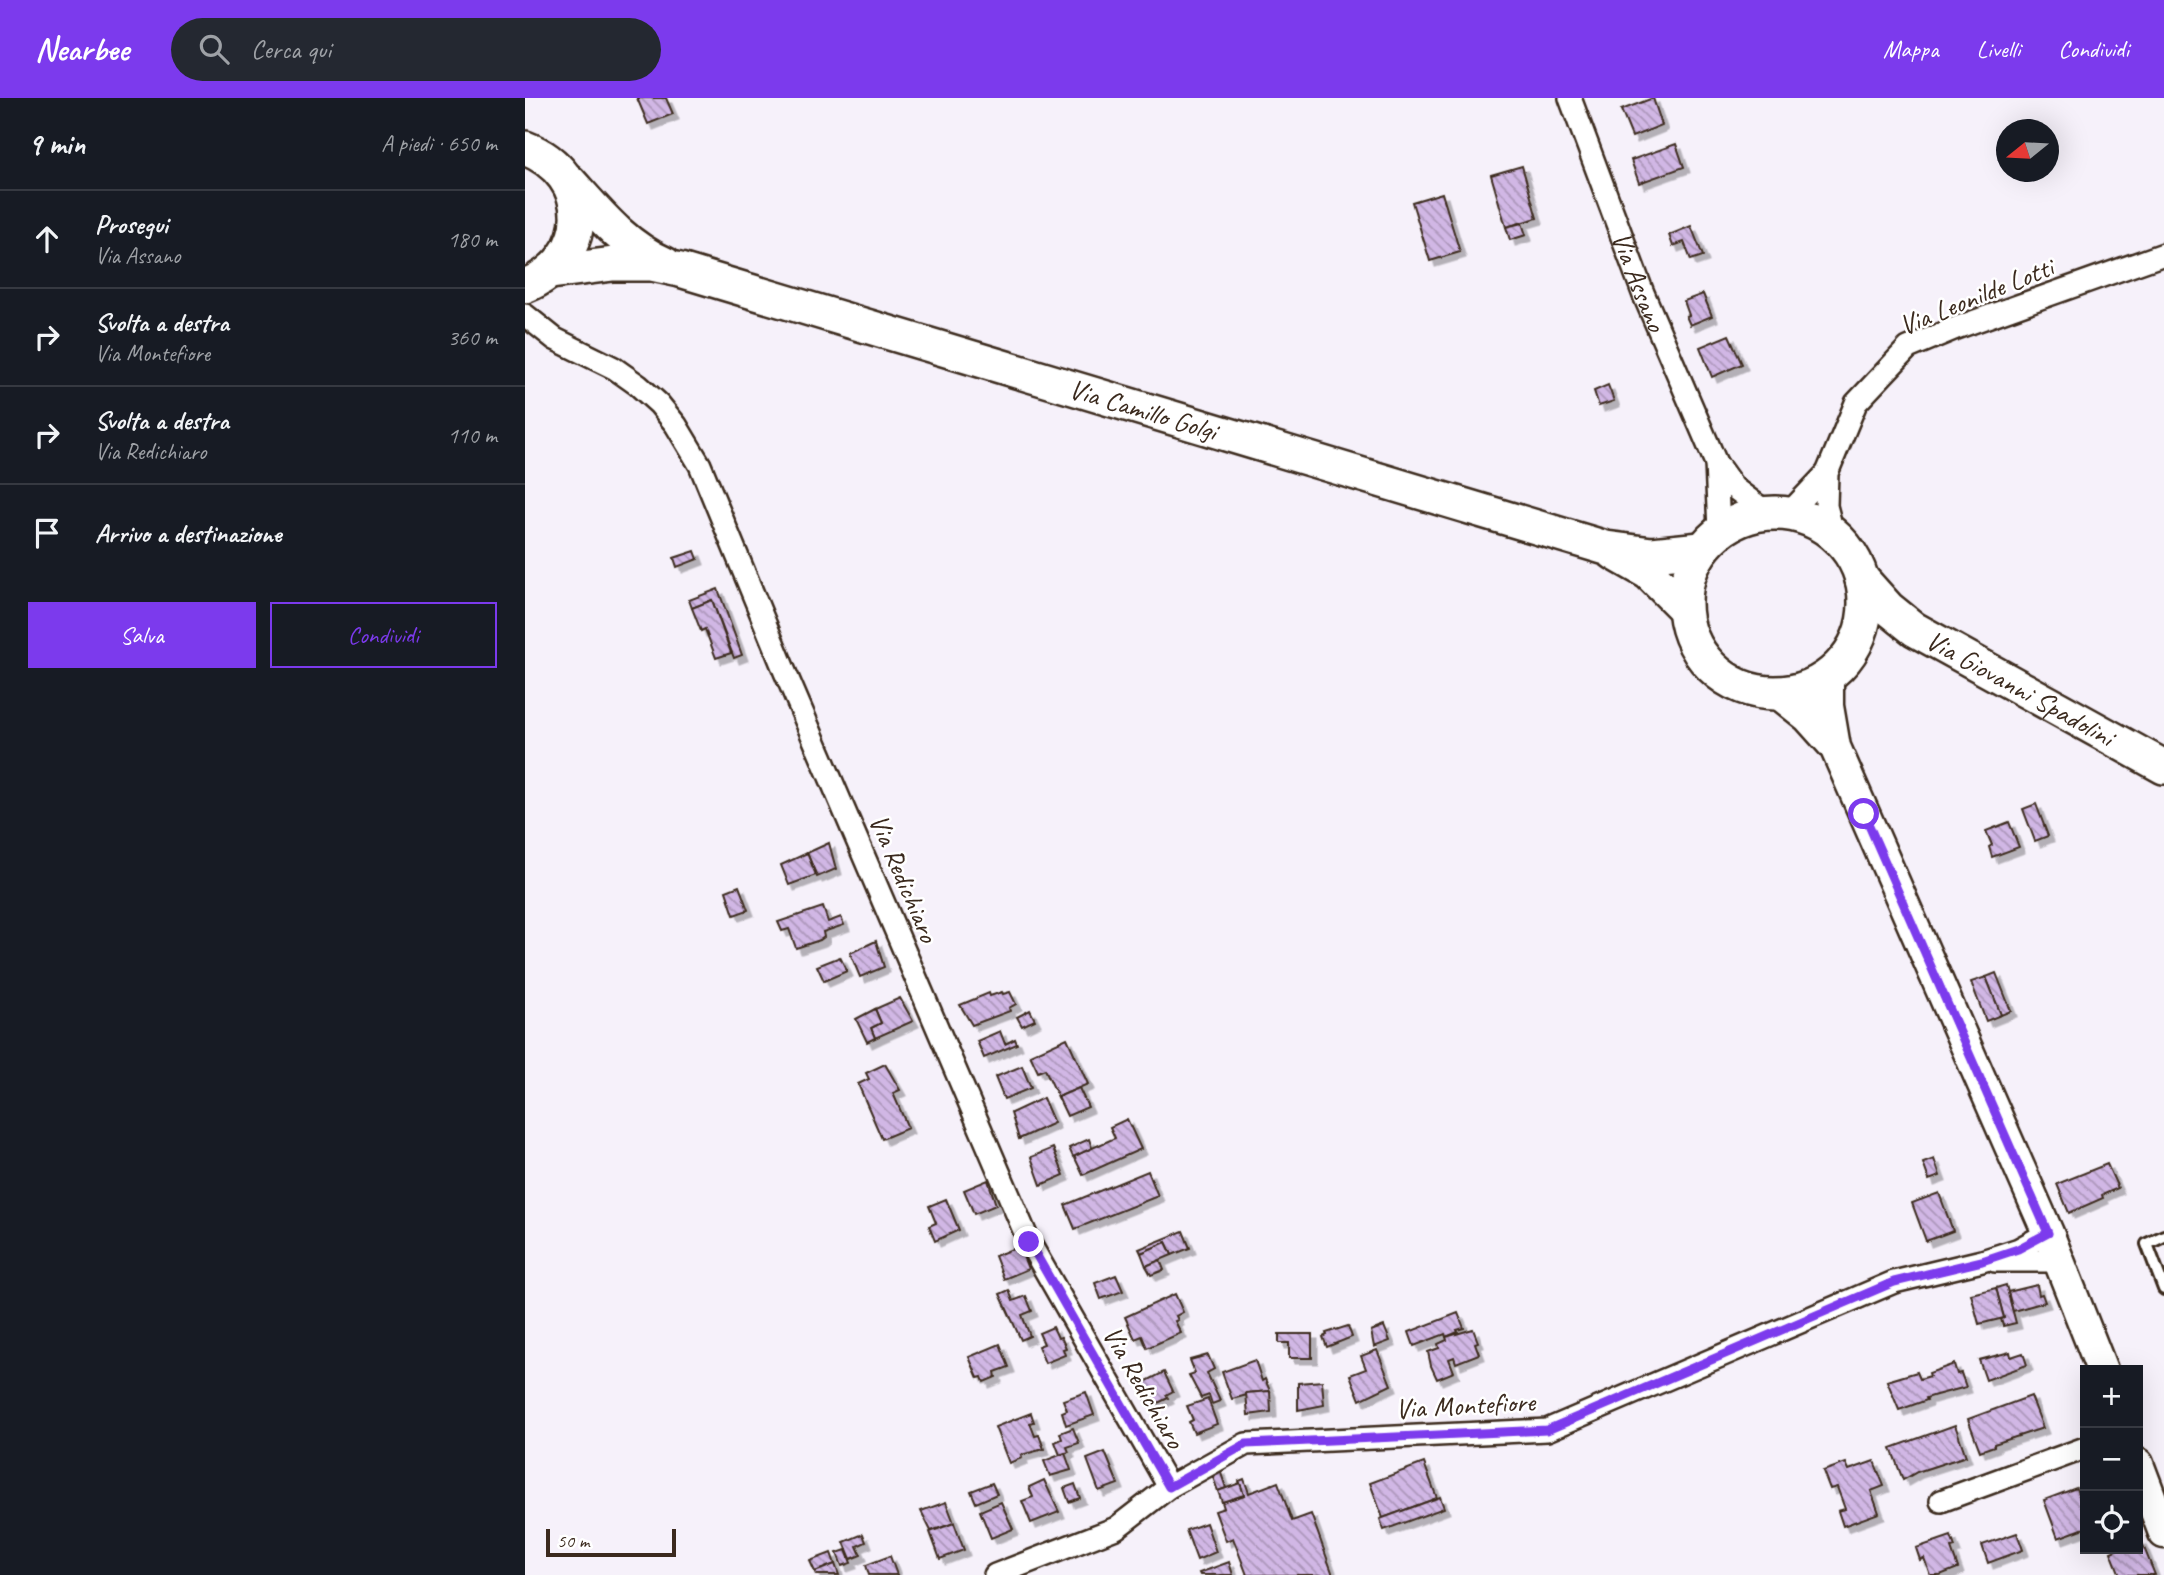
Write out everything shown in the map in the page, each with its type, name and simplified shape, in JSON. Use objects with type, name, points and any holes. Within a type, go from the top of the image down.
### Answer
[{"type":"main road","name":"Via Camillo Golgi","points":[[530,146],[554,164],[612,229],[653,258],[680,271]]},
{"type":"main road","points":[[539,279],[563,260],[572,244],[577,210],[565,177]]},
{"type":"main road","name":"Via Camillo Golgi","points":[[539,279],[613,264],[652,264],[1606,548],[1652,554],[1710,540]]},
{"type":"main road","points":[[1778,512],[1813,520],[1833,533],[1851,554],[1862,579],[1865,613],[1855,645],[1843,662],[1829,676],[1805,689],[1779,694],[1758,692],[1739,686],[1706,663],[1691,637],[1684,608],[1688,577],[1710,540],[1741,518],[1778,512]]},
{"type":"main road","name":"Via Camillo Golgi","points":[[1606,548],[1649,573],[1684,608]]},
{"type":"main road","name":"Via Giovanni Spadolini","points":[[1862,579],[1888,608],[1914,629],[2164,767]]},
{"type":"main road","name":"Via Giovanni Spadolini","points":[[1855,645],[1885,634],[1914,629]]},
{"type":"main road","points":[[1829,676],[1828,706],[1835,747],[2048,1233],[2100,1365]]},
{"type":"main road","points":[[1779,694],[1808,717],[1835,747]]},
{"type":"main road","points":[[2143,1477],[2164,1533]]},
{"type":"street","name":"Via Assano","points":[[1570,98],[1643,293],[1716,463],[1734,488],[1778,512]]},
{"type":"street","name":"Via Leonilde Lotti","points":[[1833,533],[1826,506],[1827,473],[1856,403],[1908,348],[1956,328],[2164,254]]},
{"type":"street","points":[[539,279],[535,301],[536,315],[548,334]]},
{"type":"street","name":"Via Redichiaro","points":[[525,315],[563,344],[614,368],[638,385],[659,404],[676,425],[700,465],[785,672],[1029,1242],[1169,1487]]},
{"type":"street","name":"Via Assano","points":[[1710,540],[1716,463]]},
{"type":"street","name":"Via Leonilde Lotti","points":[[1778,512],[1827,473]]},
{"type":"street","name":"Via Montefiore","points":[[995,1575],[1116,1528],[1169,1487],[1246,1444],[1547,1430],[1894,1282],[1982,1261],[2018,1249],[2048,1233]]},
{"type":"street","name":"Via Montefiore","points":[[1982,1261],[2060,1261]]},
{"type":"street","points":[[1941,1502],[2080,1450]]},
{"type":"lane","points":[[2164,1236],[2147,1244],[2164,1289]]},
{"type":"building","points":[[637,98],[666,98],[673,114],[648,124]]},
{"type":"building","points":[[1653,98],[1662,125],[1632,137],[1621,110]]},
{"type":"building","points":[[1676,144],[1684,167],[1639,183],[1631,160]]},
{"type":"building","points":[[1522,166],[1537,218],[1506,227],[1491,175]]},
{"type":"building","points":[[1442,193],[1460,252],[1430,261],[1412,202]]},
{"type":"building","points":[[1522,223],[1526,235],[1510,240],[1506,227]]},
{"type":"building","points":[[1691,226],[1703,256],[1691,260],[1684,242],[1673,246],[1669,235]]},
{"type":"building","points":[[1703,294],[1712,316],[1690,325],[1684,301]]},
{"type":"building","points":[[1729,335],[1742,364],[1712,377],[1700,347]]},
{"type":"building","points":[[1608,385],[1614,401],[1599,406],[1594,391]]},
{"type":"building","points":[[695,551],[698,559],[677,567],[674,558]]},
{"type":"building","points":[[718,589],[742,655],[734,658],[712,600],[692,608],[689,600]]},
{"type":"building","points":[[712,600],[731,653],[716,658],[705,629],[701,631],[692,608]]},
{"type":"building","points":[[2036,804],[2048,836],[2035,841],[2023,809]]},
{"type":"building","points":[[2009,822],[2019,847],[1992,857],[1989,847],[1992,845],[1986,831]]},
{"type":"building","points":[[829,843],[836,869],[817,877],[807,853]]},
{"type":"building","points":[[807,853],[816,875],[789,885],[781,865]]},
{"type":"building","points":[[739,886],[748,910],[734,915],[726,891]]},
{"type":"building","points":[[823,907],[828,922],[841,917],[844,925],[823,932],[824,937],[820,940],[796,948],[789,929],[782,931],[778,922]]},
{"type":"building","points":[[876,941],[884,967],[860,977],[850,953]]},
{"type":"building","points":[[840,957],[847,971],[824,981],[817,966]]},
{"type":"building","points":[[1996,973],[2011,1011],[2001,1015],[1986,977]]},
{"type":"building","points":[[1986,977],[2001,1015],[1986,1021],[1971,982]]},
{"type":"building","points":[[1010,992],[1016,1004],[1009,1008],[1010,1011],[972,1025],[960,1005],[989,993],[990,996]]},
{"type":"building","points":[[900,998],[913,1021],[875,1038],[871,1028],[881,1023],[875,1009]]},
{"type":"building","points":[[875,1009],[881,1023],[871,1028],[875,1038],[867,1042],[856,1019]]},
{"type":"building","points":[[1030,1010],[1035,1020],[1022,1026],[1017,1017]]},
{"type":"building","points":[[1000,1031],[1005,1044],[1015,1039],[1017,1044],[984,1058],[977,1041]]},
{"type":"building","points":[[1067,1038],[1088,1084],[1058,1097],[1045,1069],[1038,1072],[1030,1055]]},
{"type":"building","points":[[885,1064],[900,1090],[893,1093],[908,1128],[882,1139],[858,1084],[869,1079],[866,1073]]},
{"type":"building","points":[[1022,1066],[1031,1088],[1004,1099],[995,1077]]},
{"type":"building","points":[[1079,1088],[1088,1107],[1067,1116],[1058,1097]]},
{"type":"building","points":[[1043,1098],[1054,1123],[1019,1139],[1011,1113]]},
{"type":"building","points":[[1127,1119],[1141,1149],[1083,1175],[1074,1156],[1115,1138],[1110,1127]]},
{"type":"building","points":[[1089,1139],[1092,1148],[1073,1157],[1069,1148]]},
{"type":"building","points":[[1053,1148],[1064,1175],[1041,1185],[1031,1157]]},
{"type":"building","points":[[1934,1159],[1940,1176],[1929,1180],[1923,1163]]},
{"type":"building","points":[[2107,1164],[2118,1188],[2069,1213],[2057,1184]]},
{"type":"building","points":[[1148,1171],[1158,1196],[1075,1229],[1065,1205]]},
{"type":"building","points":[[988,1180],[996,1205],[974,1214],[964,1190]]},
{"type":"building","points":[[1939,1193],[1953,1231],[1926,1241],[1912,1203]]},
{"type":"building","points":[[946,1199],[959,1230],[935,1241],[929,1226],[936,1223],[929,1206]]},
{"type":"building","points":[[1183,1231],[1190,1248],[1172,1255],[1166,1242],[1141,1253],[1139,1249]]},
{"type":"building","points":[[1166,1242],[1172,1255],[1146,1266],[1141,1253]]},
{"type":"building","points":[[1019,1246],[1028,1269],[1004,1279],[995,1256]]},
{"type":"building","points":[[1160,1260],[1164,1270],[1151,1275],[1146,1266]]},
{"type":"building","points":[[1116,1275],[1123,1291],[1101,1299],[1095,1283]]},
{"type":"building","points":[[2006,1285],[2016,1323],[2003,1326],[2001,1319],[2004,1318],[1996,1288]]},
{"type":"building","points":[[2037,1285],[2039,1295],[2042,1294],[2045,1302],[2013,1311],[2008,1292]]},
{"type":"building","points":[[1996,1288],[2004,1318],[1979,1324],[1971,1294]]},
{"type":"building","points":[[1009,1290],[1013,1301],[1026,1296],[1032,1311],[1022,1315],[1030,1336],[1021,1340],[1000,1294]]},
{"type":"building","points":[[1175,1294],[1183,1312],[1176,1316],[1178,1320],[1175,1321],[1181,1333],[1147,1348],[1142,1336],[1135,1339],[1125,1317]]},
{"type":"building","points":[[1458,1313],[1464,1328],[1446,1337],[1445,1334],[1414,1346],[1409,1332]]},
{"type":"building","points":[[1348,1326],[1352,1337],[1327,1347],[1323,1337],[1326,1333]]},
{"type":"building","points":[[1384,1326],[1390,1341],[1374,1347],[1371,1331]]},
{"type":"building","points":[[1053,1327],[1066,1348],[1063,1349],[1065,1355],[1045,1363],[1038,1346],[1044,1344],[1039,1333]]},
{"type":"building","points":[[1473,1329],[1479,1354],[1456,1363],[1454,1357],[1449,1359],[1454,1372],[1437,1379],[1428,1352],[1439,1348],[1438,1344],[1447,1340],[1446,1337]]},
{"type":"building","points":[[1279,1334],[1312,1334],[1312,1358],[1289,1358],[1289,1343],[1279,1343]]},
{"type":"building","points":[[1000,1344],[1009,1367],[995,1372],[996,1377],[984,1382],[982,1377],[978,1378],[969,1357]]},
{"type":"building","points":[[1377,1350],[1391,1385],[1360,1400],[1350,1375],[1366,1369],[1361,1356]]},
{"type":"building","points":[[2010,1352],[2011,1357],[2023,1353],[2027,1365],[1986,1380],[1979,1360]]},
{"type":"building","points":[[1208,1355],[1214,1369],[1207,1373],[1220,1401],[1212,1404],[1209,1395],[1201,1398],[1189,1375],[1195,1373],[1190,1360]]},
{"type":"building","points":[[1255,1360],[1262,1381],[1265,1379],[1270,1391],[1246,1393],[1247,1395],[1232,1399],[1222,1372]]},
{"type":"building","points":[[1954,1364],[1966,1387],[1926,1398],[1927,1400],[1899,1410],[1887,1381],[1917,1372],[1920,1379]]},
{"type":"building","points":[[1164,1372],[1173,1391],[1166,1395],[1168,1398],[1150,1407],[1139,1385]]},
{"type":"building","points":[[1322,1381],[1324,1405],[1298,1410],[1298,1383]]},
{"type":"building","points":[[1270,1391],[1271,1412],[1248,1415],[1246,1393]]},
{"type":"building","points":[[1086,1392],[1094,1415],[1066,1425],[1062,1412],[1067,1410],[1063,1400]]},
{"type":"building","points":[[2031,1396],[2043,1428],[1980,1451],[1968,1419]]},
{"type":"building","points":[[1208,1399],[1217,1424],[1194,1433],[1189,1422],[1193,1420],[1187,1406]]},
{"type":"building","points":[[1031,1413],[1034,1422],[1030,1423],[1035,1436],[1039,1435],[1044,1449],[1021,1455],[1022,1458],[1009,1463],[995,1427]]},
{"type":"building","points":[[1955,1425],[1966,1456],[1917,1472],[1903,1480],[1891,1448]]},
{"type":"building","points":[[1073,1428],[1079,1443],[1067,1447],[1069,1452],[1060,1455],[1055,1442],[1062,1439],[1060,1433]]},
{"type":"building","points":[[1105,1452],[1118,1484],[1099,1491],[1087,1459]]},
{"type":"building","points":[[1065,1453],[1071,1470],[1050,1476],[1044,1461]]},
{"type":"building","points":[[1874,1461],[1884,1486],[1871,1491],[1879,1513],[1843,1526],[1838,1511],[1845,1509],[1837,1487],[1830,1489],[1823,1471],[1846,1463],[1849,1470]]},
{"type":"building","points":[[1424,1463],[1437,1498],[1383,1518],[1370,1483]]},
{"type":"building","points":[[1220,1470],[1226,1488],[1218,1491],[1211,1472]]},
{"type":"building","points":[[1244,1479],[1249,1493],[1278,1482],[1292,1521],[1311,1514],[1333,1575],[1247,1575],[1233,1538],[1226,1541],[1215,1511],[1224,1508],[1222,1502],[1244,1495],[1239,1481]]},
{"type":"building","points":[[1044,1480],[1059,1512],[1031,1523],[1022,1501],[1033,1497],[1029,1487]]},
{"type":"building","points":[[992,1483],[997,1494],[976,1503],[971,1491]]},
{"type":"building","points":[[1240,1483],[1244,1495],[1222,1502],[1218,1491]]},
{"type":"building","points":[[1075,1484],[1080,1498],[1069,1502],[1064,1488]]},
{"type":"building","points":[[2076,1488],[2080,1500],[2080,1530],[2058,1538],[2044,1500]]},
{"type":"building","points":[[1440,1497],[1444,1508],[1384,1530],[1380,1519]]},
{"type":"building","points":[[946,1502],[954,1523],[931,1531],[921,1511]]},
{"type":"building","points":[[1001,1502],[1013,1529],[991,1538],[980,1511]]},
{"type":"building","points":[[954,1523],[964,1550],[940,1559],[930,1532]]},
{"type":"building","points":[[1206,1523],[1216,1552],[1197,1560],[1186,1530]]},
{"type":"building","points":[[2017,1533],[2023,1550],[1988,1563],[1982,1545]]},
{"type":"building","points":[[863,1534],[866,1542],[857,1546],[861,1555],[851,1559],[844,1542]]},
{"type":"building","points":[[1951,1536],[1955,1547],[1951,1548],[1958,1568],[1940,1575],[1930,1575],[1924,1558],[1920,1560],[1916,1548]]},
{"type":"building","points":[[2143,1545],[2155,1575],[2120,1575],[2112,1554],[2143,1554]]},
{"type":"building","points":[[846,1550],[851,1563],[842,1566],[837,1553]]},
{"type":"building","points":[[831,1553],[835,1564],[815,1572],[810,1561]]},
{"type":"building","points":[[890,1556],[897,1575],[869,1575],[866,1565]]},
{"type":"building","points":[[1229,1562],[1233,1575],[1199,1573]]},
{"type":"building","points":[[835,1564],[839,1575],[816,1575],[815,1572]]},
{"type":"route","points":[[1029,1242],[1169,1487],[1246,1444],[1547,1430],[1894,1282],[1982,1261],[2018,1249],[2048,1233],[1864,814]]}]
